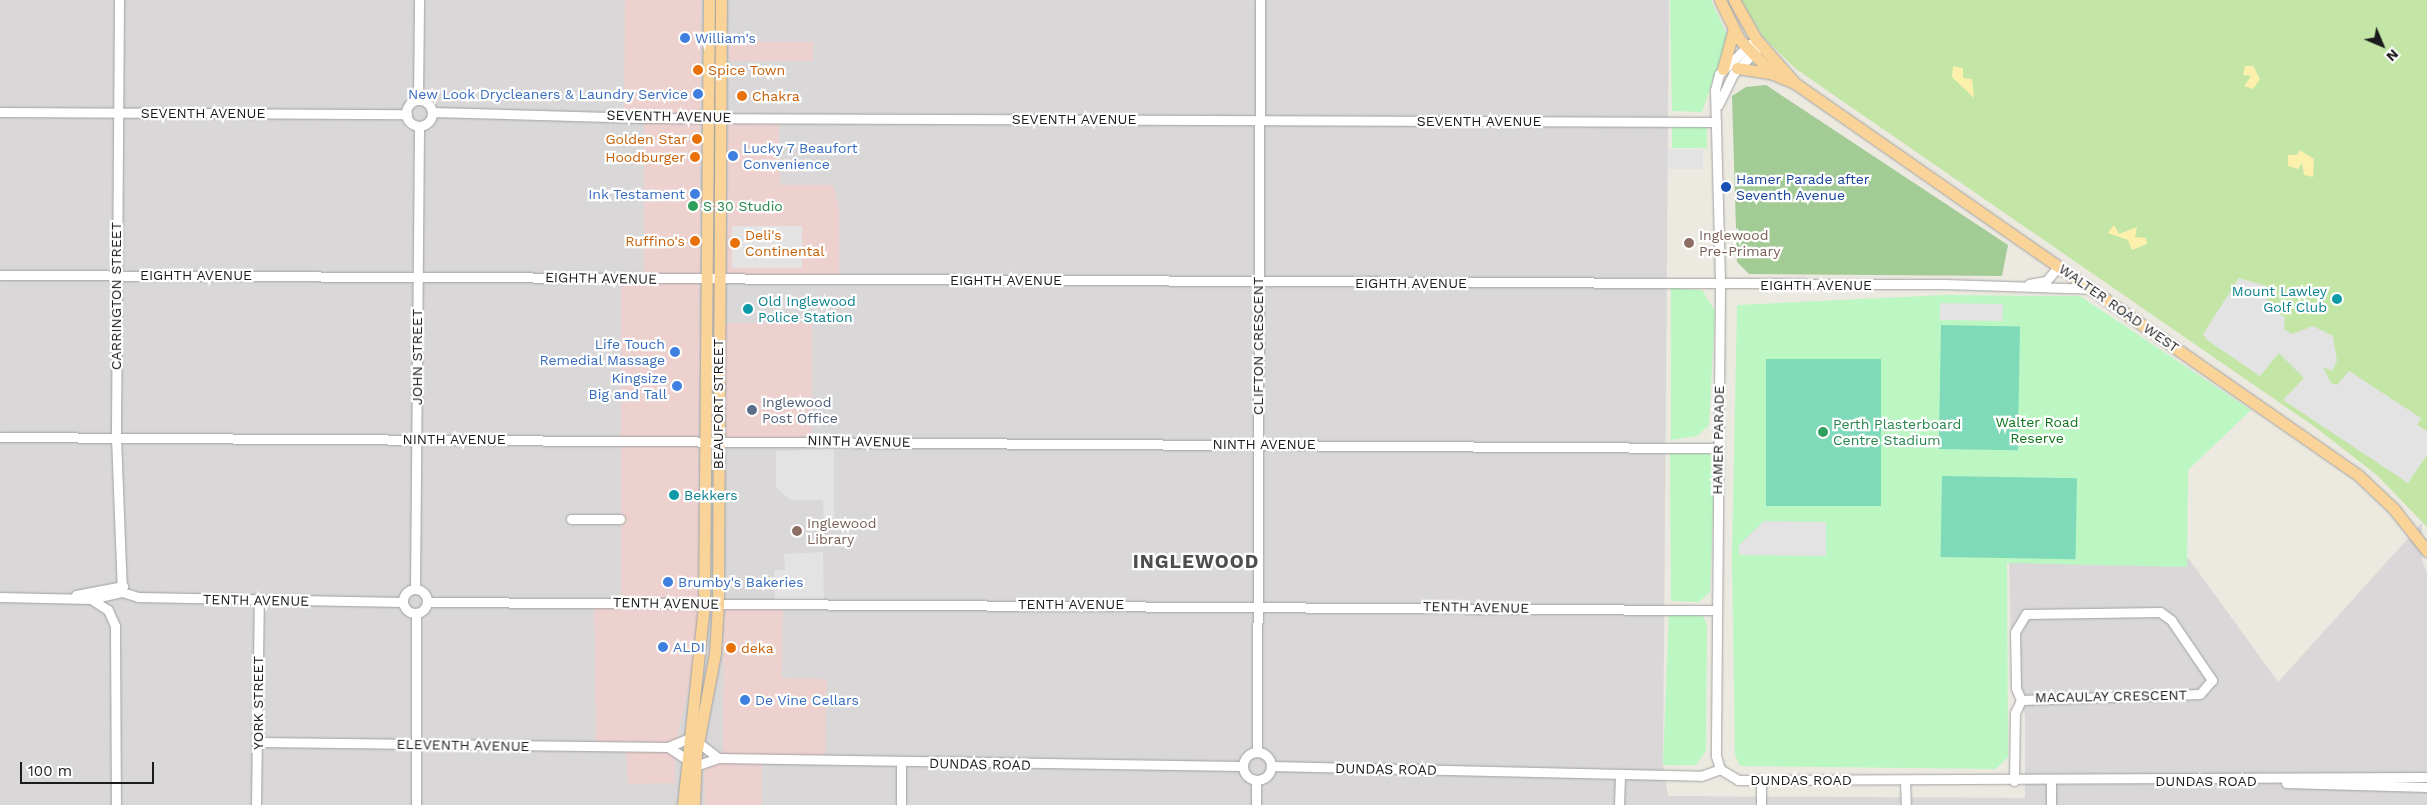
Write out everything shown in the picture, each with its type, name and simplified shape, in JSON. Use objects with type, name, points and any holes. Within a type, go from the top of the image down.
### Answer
[{"type":"main road","name":"BEAUFORT STREET","points":[[709,0],[708,119],[715,280]]},
{"type":"main road","name":"BEAUFORT STREET","points":[[685,804],[685,758],[704,604],[711,444],[720,118],[721,0]]},
{"type":"main road","points":[[1720,0],[1733,29],[1749,51]]},
{"type":"main road","points":[[1734,0],[1759,42]]},
{"type":"main road","points":[[1723,69],[1734,41],[1733,29]]},
{"type":"main road","name":"WALTER ROAD WEST","points":[[1759,42],[1796,84]]},
{"type":"main road","name":"WALTER ROAD WEST","points":[[1749,51],[1773,74],[1796,84],[2094,290],[2358,476],[2393,508],[2427,551]]},
{"type":"main road","points":[[1737,68],[1773,74]]},
{"type":"main road","name":"BEAUFORT STREET","points":[[685,804],[695,766],[716,653],[718,604],[711,444]]},
{"type":"street","name":"CARRINGTON STREET","points":[[119,0],[120,113],[116,275],[116,438],[121,588]]},
{"type":"street","points":[[418,100],[419,0]]},
{"type":"street","name":"CLIFTON CRESCENT","points":[[1257,752],[1260,0]]},
{"type":"street","name":"HAMER PARADE","points":[[1720,769],[1716,756],[1720,285],[1715,90],[1723,69],[1759,42]]},
{"type":"street","name":"HAMER PARADE","points":[[1716,110],[1737,68],[1749,51]]},
{"type":"street","points":[[418,100],[428,103],[432,112],[429,122],[419,126],[407,114],[409,106],[418,100]]},
{"type":"street","name":"SEVENTH AVENUE","points":[[0,112],[407,114]]},
{"type":"street","name":"SEVENTH AVENUE","points":[[432,112],[708,119],[1716,122]]},
{"type":"street","name":"JOHN STREET","points":[[415,589],[418,439],[419,126]]},
{"type":"street","name":"EIGHTH AVENUE","points":[[2012,287],[2041,283],[2059,266]]},
{"type":"street","name":"EIGHTH AVENUE","points":[[0,275],[2012,287],[2094,290]]},
{"type":"street","name":"NINTH AVENUE","points":[[0,437],[418,439],[711,444],[785,440],[1718,448]]},
{"type":"street","points":[[571,519],[620,519]]},
{"type":"street","name":"TENTH AVENUE","points":[[0,597],[91,599],[121,588]]},
{"type":"street","name":"TENTH AVENUE","points":[[66,597],[121,588],[138,596],[403,602]]},
{"type":"street","points":[[416,613],[403,602],[406,593],[415,589],[423,591],[428,602],[416,613],[414,744],[416,805]]},
{"type":"street","points":[[91,599],[108,610],[115,626],[116,805]]},
{"type":"street","name":"YORK STREET","points":[[256,805],[259,742],[259,600]]},
{"type":"street","name":"TENTH AVENUE","points":[[428,602],[1258,604],[1716,610]]},
{"type":"street","name":"MACAULAY CRESCENT","points":[[2014,781],[2015,713],[2021,700],[2016,688],[2015,632],[2026,614],[2160,612],[2171,620],[2212,680],[2200,694],[2021,700]]},
{"type":"street","name":"ELEVENTH AVENUE","points":[[259,742],[668,746],[687,739]]},
{"type":"street","points":[[699,743],[718,758]]},
{"type":"street","points":[[668,746],[685,758]]},
{"type":"street","points":[[1257,752],[1268,756],[1271,766],[1266,776],[1256,780],[1247,776],[1243,766],[1246,758],[1257,752]]},
{"type":"street","name":"DUNDAS ROAD","points":[[695,766],[718,758],[901,763],[1243,766]]},
{"type":"street","points":[[901,763],[901,805]]},
{"type":"street","name":"DUNDAS ROAD","points":[[1271,766],[1701,776],[1720,769],[1738,780],[2276,781],[2427,777]]},
{"type":"street","points":[[1620,774],[1620,805]]},
{"type":"street","points":[[1256,780],[1256,805]]},
{"type":"street","points":[[1761,780],[1761,805]]},
{"type":"street","points":[[1905,780],[1906,805]]},
{"type":"street","points":[[2051,780],[2051,805]]},
{"type":"street","name":"DUNDAS ROAD","points":[[2276,781],[2427,787]]},
{"type":"shaded area","points":[[0,0],[1669,0],[1663,765],[1668,796],[2025,798],[2025,714],[2012,692],[2009,560],[2189,559],[2278,682],[2422,523],[2422,560],[2427,573],[2427,805],[0,805]]},
{"type":"shaded area","points":[[625,0],[701,0],[698,605],[696,655],[674,751],[676,783],[628,784],[626,747],[596,746],[594,602],[621,602],[621,277],[644,277],[644,118],[624,115]]},
{"type":"shaded area","points":[[729,42],[813,42],[813,61],[729,61]]},
{"type":"shaded area","points":[[779,117],[780,185],[833,185],[839,209],[839,279],[727,280],[728,118]]},
{"type":"shaded area","points":[[1668,149],[1703,149],[1703,169],[1668,169]]},
{"type":"shaded area","points":[[732,226],[802,226],[802,268],[732,268]]},
{"type":"shaded area","points":[[2239,278],[2266,286],[2267,308],[2285,317],[2284,329],[2292,334],[2313,326],[2333,336],[2337,361],[2332,371],[2323,367],[2331,383],[2337,385],[2349,371],[2421,418],[2417,425],[2427,431],[2427,455],[2408,483],[2283,400],[2304,378],[2279,353],[2260,376],[2207,340],[2203,334]]},
{"type":"shaded area","points":[[1940,303],[2003,304],[2003,321],[1940,320]]},
{"type":"shaded area","points":[[726,323],[812,323],[812,444],[726,444]]},
{"type":"shaded area","points":[[834,449],[834,519],[824,521],[823,500],[790,500],[776,487],[776,451]]},
{"type":"shaded area","points":[[1764,521],[1826,522],[1826,556],[1739,555],[1739,545]]},
{"type":"shaded area","points":[[823,552],[824,603],[775,603],[774,570],[785,570],[784,554]]},
{"type":"shaded area","points":[[724,603],[783,603],[782,678],[827,679],[825,760],[762,759],[762,805],[705,805],[704,770],[723,752]]},
{"type":"green space","points":[[1670,0],[1711,0],[1728,37],[1702,112],[1672,111]]},
{"type":"green space","name":"Mount Lawley Golf Club","points":[[1741,0],[2427,0],[2427,527],[2378,476],[2315,427],[1796,69],[1763,37]]},
{"type":"green space","points":[[1766,85],[2008,245],[2002,276],[1749,274],[1737,262],[1732,96],[1746,87]]},
{"type":"green space","points":[[1672,127],[1707,127],[1707,148],[1672,148]]},
{"type":"green space","points":[[1671,288],[1702,290],[1715,311],[1709,425],[1697,436],[1671,440]]},
{"type":"green space","name":"Walter Road Reserve","points":[[1945,295],[2080,296],[2251,410],[2188,470],[2187,567],[2007,563],[2008,757],[1996,769],[1740,766],[1735,755],[1732,558],[1737,305]]},
{"type":"green space","points":[[1941,325],[2020,326],[2018,450],[1939,449]]},
{"type":"green space","name":"Perth Plasterboard Centre Stadium","points":[[1766,359],[1881,359],[1881,506],[1766,506]]},
{"type":"green space","points":[[1670,450],[1707,451],[1715,459],[1710,592],[1699,602],[1671,601]]},
{"type":"green space","points":[[1942,476],[2077,478],[2076,559],[1941,557]]},
{"type":"green space","points":[[1669,613],[1702,614],[1707,625],[1706,751],[1696,765],[1663,765]]},
{"type":"sand","points":[[1953,66],[1963,68],[1963,78],[1972,79],[1974,98],[1952,77]]},
{"type":"sand","points":[[2245,66],[2253,66],[2260,79],[2253,89],[2244,86],[2251,76],[2243,75]]},
{"type":"sand","points":[[2300,150],[2314,159],[2313,177],[2304,175],[2302,163],[2298,169],[2288,166],[2288,155],[2297,155]]},
{"type":"sand","points":[[2114,225],[2119,234],[2137,227],[2135,237],[2146,238],[2147,244],[2132,250],[2128,240],[2108,233]]},
{"type":"place","name":"William's","points":[[685,38]]},
{"type":"place","name":"Spice Town","points":[[698,70]]},
{"type":"place","name":"New Look Drycleaners & Laundry Service","points":[[698,94]]},
{"type":"place","name":"Chakra","points":[[742,96]]},
{"type":"place","name":"Golden Star","points":[[697,139]]},
{"type":"place","name":"Lucky 7 Beaufort Convenience","points":[[733,156]]},
{"type":"place","name":"Hoodburger","points":[[695,157]]},
{"type":"place","name":"Hamer Parade after Seventh Avenue","points":[[1726,187]]},
{"type":"place","name":"Ink Testament","points":[[695,194]]},
{"type":"place","name":"S 30 Studio","points":[[693,206]]},
{"type":"place","name":"Ruffino's","points":[[695,241]]},
{"type":"place","name":"Deli's Continental","points":[[735,243]]},
{"type":"place","name":"Inglewood Pre-Primary","points":[[1689,243]]},
{"type":"place","name":"Mount Lawley Golf Club","points":[[2337,299]]},
{"type":"place","name":"Old Inglewood Police Station","points":[[748,309]]},
{"type":"place","name":"Life Touch Remedial Massage","points":[[675,352]]},
{"type":"place","name":"Kingsize Big and Tall","points":[[677,386]]},
{"type":"place","name":"Inglewood Post Office","points":[[752,410]]},
{"type":"place","name":"Perth Plasterboard Centre Stadium","points":[[1823,432]]},
{"type":"place","name":"Bekkers","points":[[674,495]]},
{"type":"place","name":"Inglewood Library","points":[[797,531]]},
{"type":"place","name":"Brumby's Bakeries","points":[[668,582]]},
{"type":"place","name":"ALDI","points":[[663,647]]},
{"type":"place","name":"deka","points":[[731,648]]},
{"type":"place","name":"De Vine Cellars","points":[[745,700]]},
{"type":"district","name":"INGLEWOOD","points":[[1196,562]]}]
